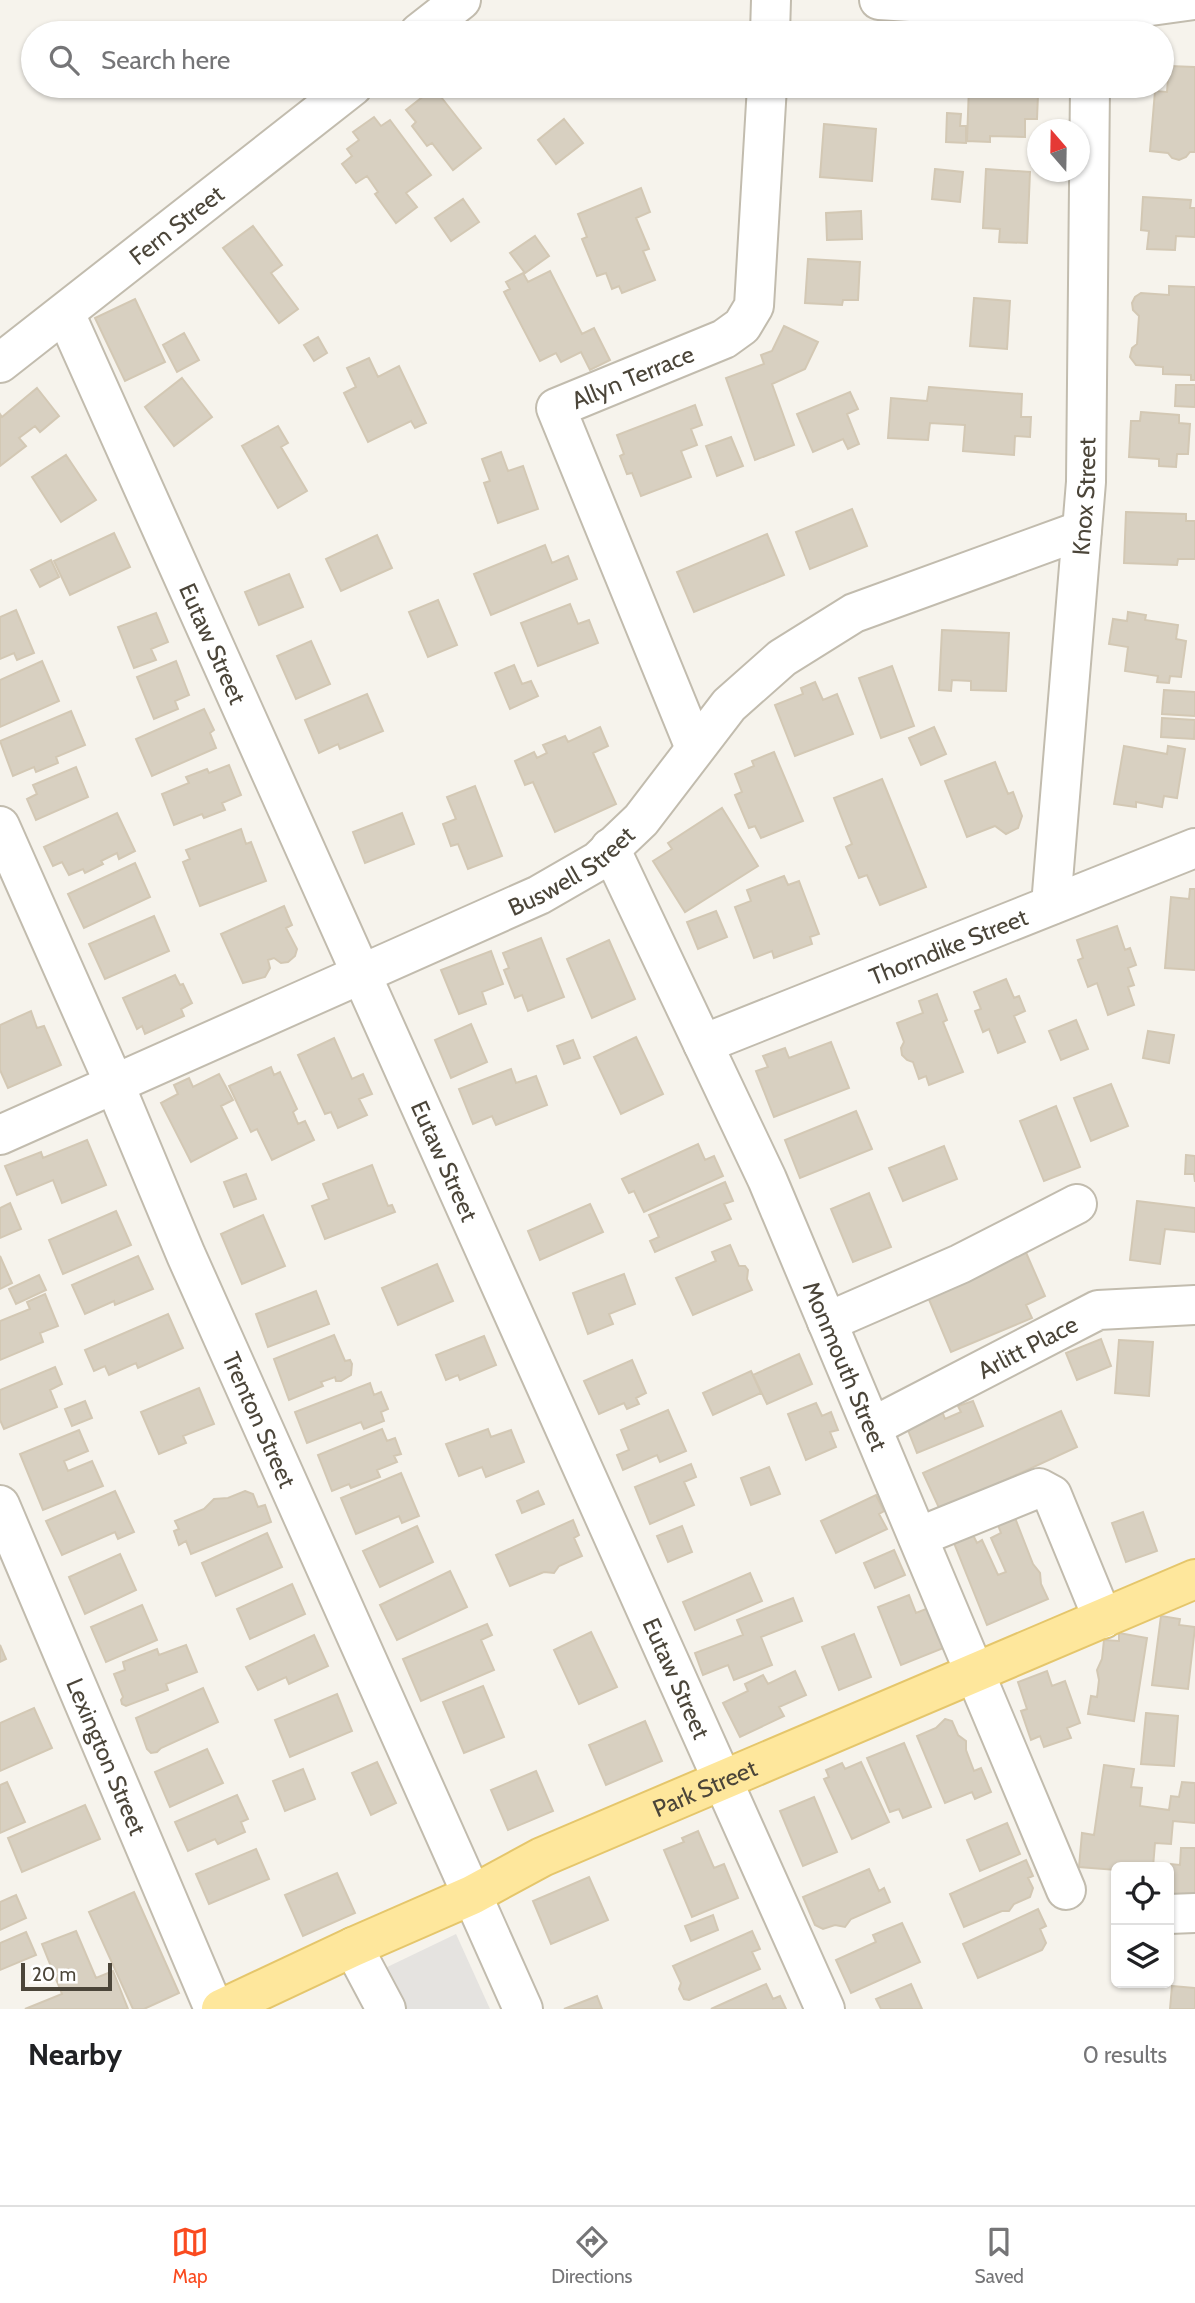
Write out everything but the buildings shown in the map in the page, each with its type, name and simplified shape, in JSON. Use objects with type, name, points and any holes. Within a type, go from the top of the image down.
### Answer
[{"type":"main road","name":"Park Street","points":[[221,2009],[471,1895],[542,1857],[1195,1579]]},
{"type":"street","points":[[434,21],[461,0]]},
{"type":"street","points":[[770,21],[771,0]]},
{"type":"street","points":[[879,0],[1093,14],[1193,0]]},
{"type":"street","name":"Fern Street","points":[[0,363],[338,98]]},
{"type":"street","name":"Allyn Terrace","points":[[695,748],[556,408],[724,339],[742,326],[754,306],[765,98]]},
{"type":"street","name":"Knox Street","points":[[1051,905],[1086,482],[1090,98]]},
{"type":"street","name":"Eutaw Street","points":[[65,313],[825,2009]]},
{"type":"street","name":"Buswell Street","points":[[0,1135],[539,895],[598,861],[641,820],[729,705],[782,658],[854,613],[1082,530]]},
{"type":"street","name":"Trenton Street","points":[[0,826],[114,1083],[186,1255],[523,2009]]},
{"type":"street","name":"Monmouth Street","points":[[610,848],[767,1179],[1066,1890]]},
{"type":"street","name":"Thorndike Street","points":[[703,1044],[1195,848]]},
{"type":"street","points":[[827,1322],[960,1264],[1077,1204]]},
{"type":"street","name":"Arlitt Place","points":[[872,1427],[1098,1310],[1195,1305]]},
{"type":"street","points":[[918,1537],[1038,1488],[1052,1495],[1103,1619]]},
{"type":"street","name":"Lexington Street","points":[[0,1505],[214,2009]]},
{"type":"street","points":[[1174,1914],[1195,1913]]},
{"type":"street","points":[[353,1947],[386,2009]]},
{"type":"shaded area","points":[[456,1934],[490,2009],[399,2009],[381,1970]]}]
